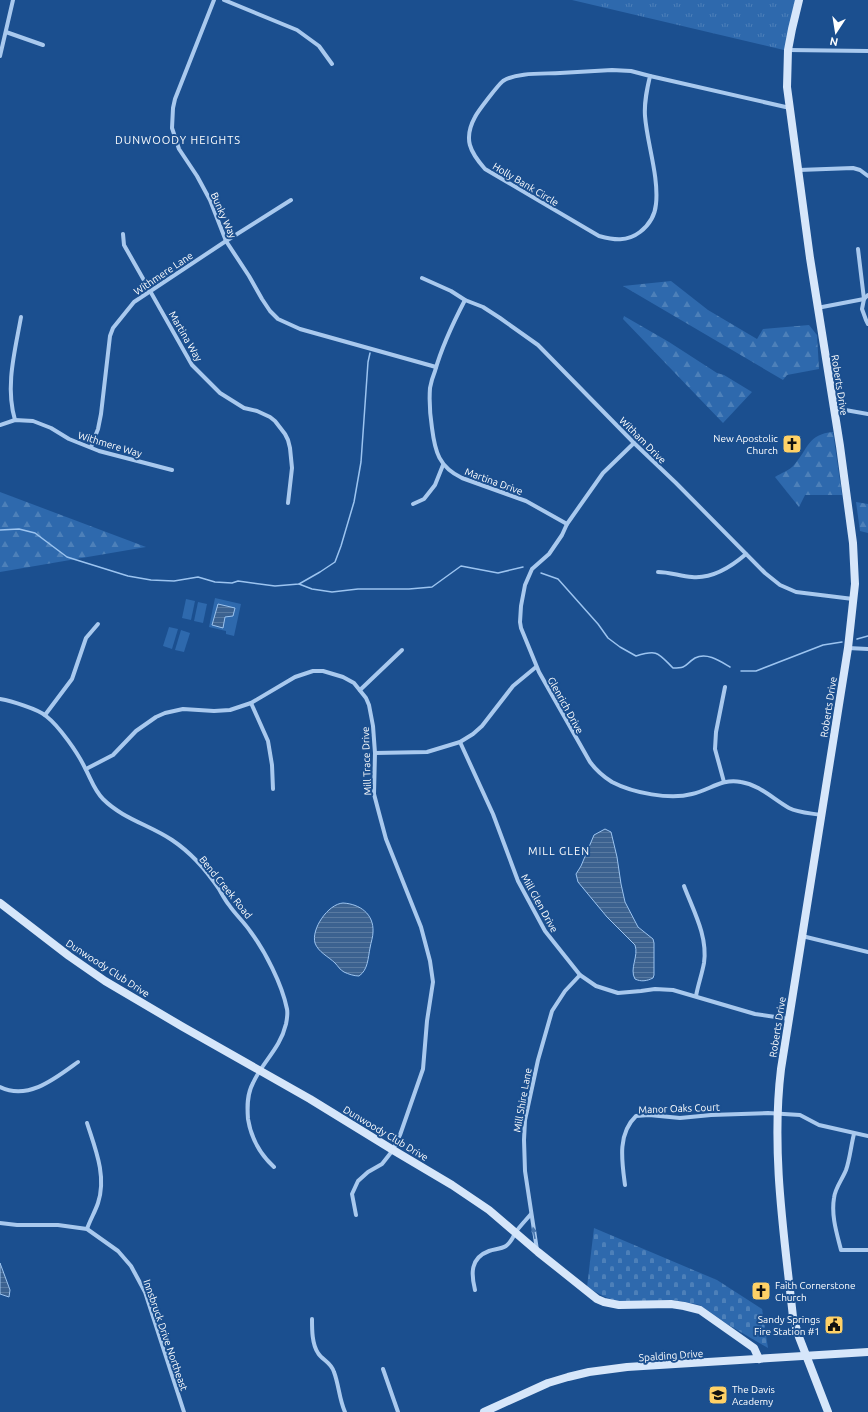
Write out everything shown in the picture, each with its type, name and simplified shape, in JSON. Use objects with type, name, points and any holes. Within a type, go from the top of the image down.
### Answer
[{"type":"street","points":[[0,56],[13,0]]},
{"type":"street","name":"Bunky Way","points":[[214,0],[175,100],[172,128],[179,149],[197,176],[210,200],[226,241],[262,299],[270,311],[278,319],[300,329],[436,367]]},
{"type":"street","points":[[224,0],[297,30],[318,46],[332,64]]},
{"type":"street","name":"Roberts Drive","points":[[799,0],[788,50],[787,87],[817,308],[834,408],[853,543],[855,584],[848,648],[775,1113],[780,1183],[793,1311],[797,1333],[828,1412]]},
{"type":"street","points":[[6,32],[43,45]]},
{"type":"street","points":[[788,50],[868,51]]},
{"type":"street","name":"Holly Bank Circle","points":[[650,76],[645,105],[645,116],[655,184],[656,204],[653,217],[648,226],[638,234],[616,240],[599,236],[485,169],[474,157],[470,147],[469,135],[471,124],[478,110],[503,81],[519,76],[538,73],[612,70],[631,71],[790,108]]},
{"type":"street","points":[[798,170],[852,168],[860,170],[868,176]]},
{"type":"street","name":"Withmere Lane","points":[[91,447],[98,429],[101,414],[110,336],[113,328],[134,302],[150,290],[292,200]]},
{"type":"street","name":"Martina Way","points":[[123,234],[124,245],[189,360],[208,382],[220,393],[244,408],[257,411],[270,417],[285,434],[290,448],[292,468],[288,502]]},
{"type":"street","points":[[858,248],[864,299],[862,309],[868,324]]},
{"type":"street","name":"Witham Drive","points":[[422,278],[451,291],[465,300],[483,307],[538,345],[764,573],[788,589],[796,592],[854,599]]},
{"type":"street","points":[[817,308],[864,299],[868,296]]},
{"type":"street","name":"Martina Drive","points":[[465,300],[449,333],[430,387],[430,417],[436,452],[443,465],[455,475],[526,501],[567,524]]},
{"type":"street","points":[[15,420],[11,407],[11,375],[21,317]]},
{"type":"street","points":[[834,408],[868,414]]},
{"type":"street","name":"Withmere Way","points":[[0,425],[15,420],[32,421],[51,428],[69,439],[99,450],[172,470]]},
{"type":"street","name":"Glenrich Drive","points":[[634,443],[602,473],[567,524],[550,554],[532,569],[525,585],[520,622],[536,667],[590,762],[597,770],[612,782],[665,797],[681,797],[707,790],[724,782],[734,781],[752,784],[790,808],[800,812],[822,815]]},
{"type":"street","points":[[413,504],[424,499],[435,485],[443,465]]},
{"type":"street","points":[[658,572],[671,572],[692,577],[712,575],[734,565],[746,554]]},
{"type":"street","points":[[45,714],[72,679],[86,638],[98,624]]},
{"type":"street","points":[[848,648],[868,649]]},
{"type":"street","points":[[360,690],[402,650]]},
{"type":"street","points":[[375,754],[427,752],[460,742],[482,726],[512,686],[536,667]]},
{"type":"street","name":"Mill Trace Drive","points":[[86,769],[113,755],[136,731],[156,717],[165,713],[183,710],[223,711],[251,703],[295,678],[313,671],[323,671],[343,677],[354,683],[366,698],[369,705],[373,726],[375,754],[374,794],[378,813],[386,839],[421,927],[430,961],[433,982],[427,1021],[423,1069],[400,1135],[393,1150],[382,1164],[368,1172],[358,1181],[352,1194],[356,1215]]},
{"type":"street","points":[[724,782],[715,749],[716,732],[725,687]]},
{"type":"street","name":"Bend Creek Road","points":[[0,699],[45,714],[63,735],[86,769],[96,790],[112,807],[122,814],[172,840],[192,858],[211,879],[228,905],[245,924],[261,947],[274,972],[288,1013],[281,1041],[252,1084],[248,1098],[247,1110],[249,1127],[256,1145],[265,1158],[274,1167]]},
{"type":"street","points":[[251,703],[268,741],[272,765],[273,789]]},
{"type":"street","name":"Mill Glen Drive","points":[[460,742],[493,814],[518,881],[545,931],[580,975],[596,986],[618,993],[655,989],[673,990],[755,1014],[789,1019]]},
{"type":"street","points":[[684,886],[702,931],[704,963],[696,996]]},
{"type":"street","name":"Dunwoody Club Drive","points":[[0,902],[69,956],[105,981],[310,1099],[471,1197],[590,1294],[604,1302],[619,1305],[671,1304],[700,1310],[754,1348],[759,1359]]},
{"type":"street","points":[[802,936],[868,952]]},
{"type":"street","name":"Mill Shire Lane","points":[[538,1252],[525,1171],[525,1120],[538,1060],[552,1011],[565,991],[580,975]]},
{"type":"street","points":[[0,1087],[8,1091],[24,1092],[50,1082],[78,1062]]},
{"type":"street","name":"Manor Oaks Court","points":[[625,1185],[622,1161],[623,1144],[628,1124],[636,1116],[649,1115],[680,1118],[711,1115],[775,1113],[800,1115],[819,1125],[868,1136]]},
{"type":"street","points":[[87,1123],[99,1165],[101,1182],[98,1203],[87,1229]]},
{"type":"street","points":[[854,1134],[846,1170],[834,1197],[834,1220],[841,1250],[868,1250]]},
{"type":"street","points":[[475,1290],[472,1273],[473,1266],[477,1259],[487,1252],[506,1246],[531,1214]]},
{"type":"street","name":"Innsbruck Drive Northeast","points":[[0,1223],[17,1225],[58,1225],[87,1229],[118,1251],[131,1266],[141,1282],[184,1412]]},
{"type":"street","points":[[312,1319],[313,1342],[318,1354],[326,1360],[334,1370],[339,1396],[345,1412]]},
{"type":"street","name":"Spalding Drive","points":[[484,1412],[548,1383],[589,1372],[627,1367],[868,1352]]},
{"type":"street","points":[[383,1369],[398,1412]]},
{"type":"green space","points":[[572,0],[798,0],[788,51]]},
{"type":"green space","points":[[671,281],[708,310],[757,339],[763,329],[809,325],[817,335],[819,369],[787,375],[783,380],[623,286]]},
{"type":"green space","points":[[624,316],[669,342],[717,373],[724,375],[752,392],[723,423],[623,319]]},
{"type":"green space","points":[[833,432],[842,495],[805,495],[799,507],[775,477],[792,467],[813,439],[825,433]]},
{"type":"green space","points":[[0,492],[146,547],[0,572]]},
{"type":"green space","points":[[856,502],[868,504],[868,533],[860,531]]},
{"type":"green space","points":[[215,598],[241,604],[234,636],[226,634],[226,631],[209,627]]},
{"type":"green space","points":[[186,599],[195,601],[191,620],[182,618]]},
{"type":"green space","points":[[198,602],[207,604],[203,623],[194,621]]},
{"type":"green space","points":[[169,627],[178,629],[172,649],[163,646]]},
{"type":"green space","points":[[181,630],[190,633],[184,652],[175,650]]},
{"type":"green space","points":[[594,1228],[717,1280],[762,1309],[768,1348],[727,1324],[700,1305],[674,1300],[627,1302],[613,1300],[587,1287]]},
{"type":"shaded area","points":[[218,604],[235,608],[233,616],[225,617],[223,628],[212,625]]},
{"type":"shaded area","points":[[605,829],[611,832],[625,902],[638,927],[653,939],[654,975],[653,978],[648,980],[642,981],[635,979],[633,971],[636,954],[635,945],[607,917],[578,882],[576,874],[594,835]]},
{"type":"shaded area","points":[[343,903],[355,905],[365,911],[373,926],[373,936],[367,964],[359,976],[351,975],[340,969],[321,952],[315,943],[314,937],[318,924],[326,912],[337,904]]},
{"type":"shaded area","points":[[0,1263],[10,1290],[9,1297],[0,1294]]},
{"type":"waterway","points":[[0,530],[19,529],[35,533],[67,557],[128,576],[151,580],[174,581],[198,577],[215,582],[232,583],[238,581],[275,586],[299,584],[335,562],[341,546],[354,502],[361,462],[368,362],[370,353]]},
{"type":"waterway","points":[[299,584],[312,589],[332,592],[358,589],[409,589],[432,587],[461,566],[498,573],[523,567]]},
{"type":"waterway","points":[[541,573],[558,579],[598,624],[608,638],[636,656],[649,653],[657,654],[673,668],[684,667],[695,658],[704,656],[713,658],[730,667]]},
{"type":"waterway","points":[[857,639],[868,636]]},
{"type":"waterway","points":[[741,671],[756,671],[823,645],[842,642]]},
{"type":"place","name":"New Apostolic Church","points":[[792,444]]},
{"type":"place","name":"Faith Cornerstone Church","points":[[761,1291]]},
{"type":"place","name":"Sandy Springs Fire Station #1","points":[[834,1325]]},
{"type":"place","name":"The Davis Academy","points":[[718,1395]]},
{"type":"district","name":"DUNWOODY HEIGHTS","points":[[178,140]]},
{"type":"district","name":"MILL GLEN","points":[[559,851]]}]
